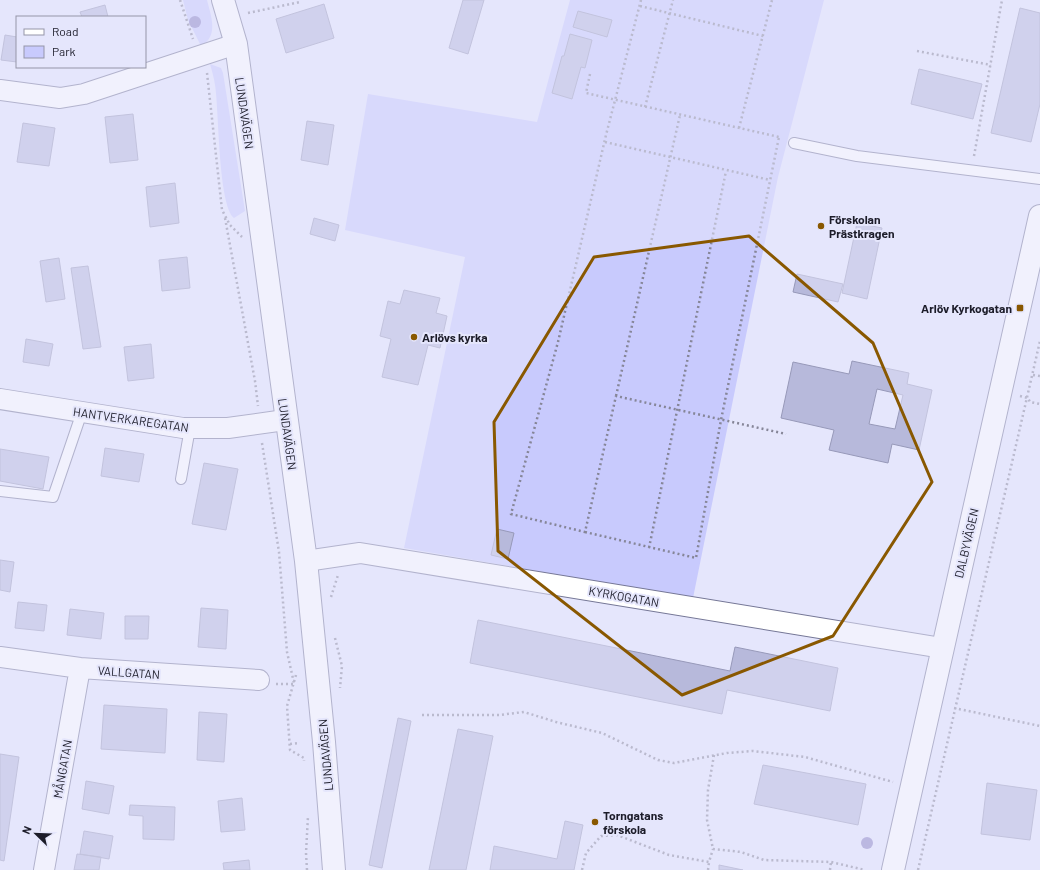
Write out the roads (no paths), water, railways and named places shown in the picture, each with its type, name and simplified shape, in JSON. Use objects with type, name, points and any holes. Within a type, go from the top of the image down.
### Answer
[{"type":"main road","name":"LUNDAVÄGEN","points":[[225,8],[236,44],[285,420],[306,561],[324,742],[334,870]]},
{"type":"main road","name":"DALBYVÄGEN","points":[[892,870],[942,648],[1035,264],[1040,216]]},
{"type":"street","points":[[0,90],[60,98],[84,94],[236,44]]},
{"type":"street","name":"HANTVERKAREGATAN","points":[[0,400],[190,428],[228,428],[285,420]]},
{"type":"street","name":"KYRKOGATAN","points":[[306,561],[360,553],[942,648]]},
{"type":"street","name":"VALLGATAN","points":[[0,657],[80,668],[259,680]]},
{"type":"street","name":"MÅNGATAN","points":[[44,870],[80,668]]},
{"type":"lane","points":[[794,143],[857,156],[1040,179]]},
{"type":"lane","points":[[0,491],[53,497],[82,412]]},
{"type":"lane","points":[[181,479],[190,428]]},
{"type":"place","name":"Förskolan Prästkragen","points":[[821,226]]},
{"type":"place","name":"Arlöv Kyrkogatan","points":[[1020,308]]},
{"type":"place","name":"Arlövs kyrka","points":[[414,337]]},
{"type":"place","name":"Torngatans förskola","points":[[595,822]]}]
